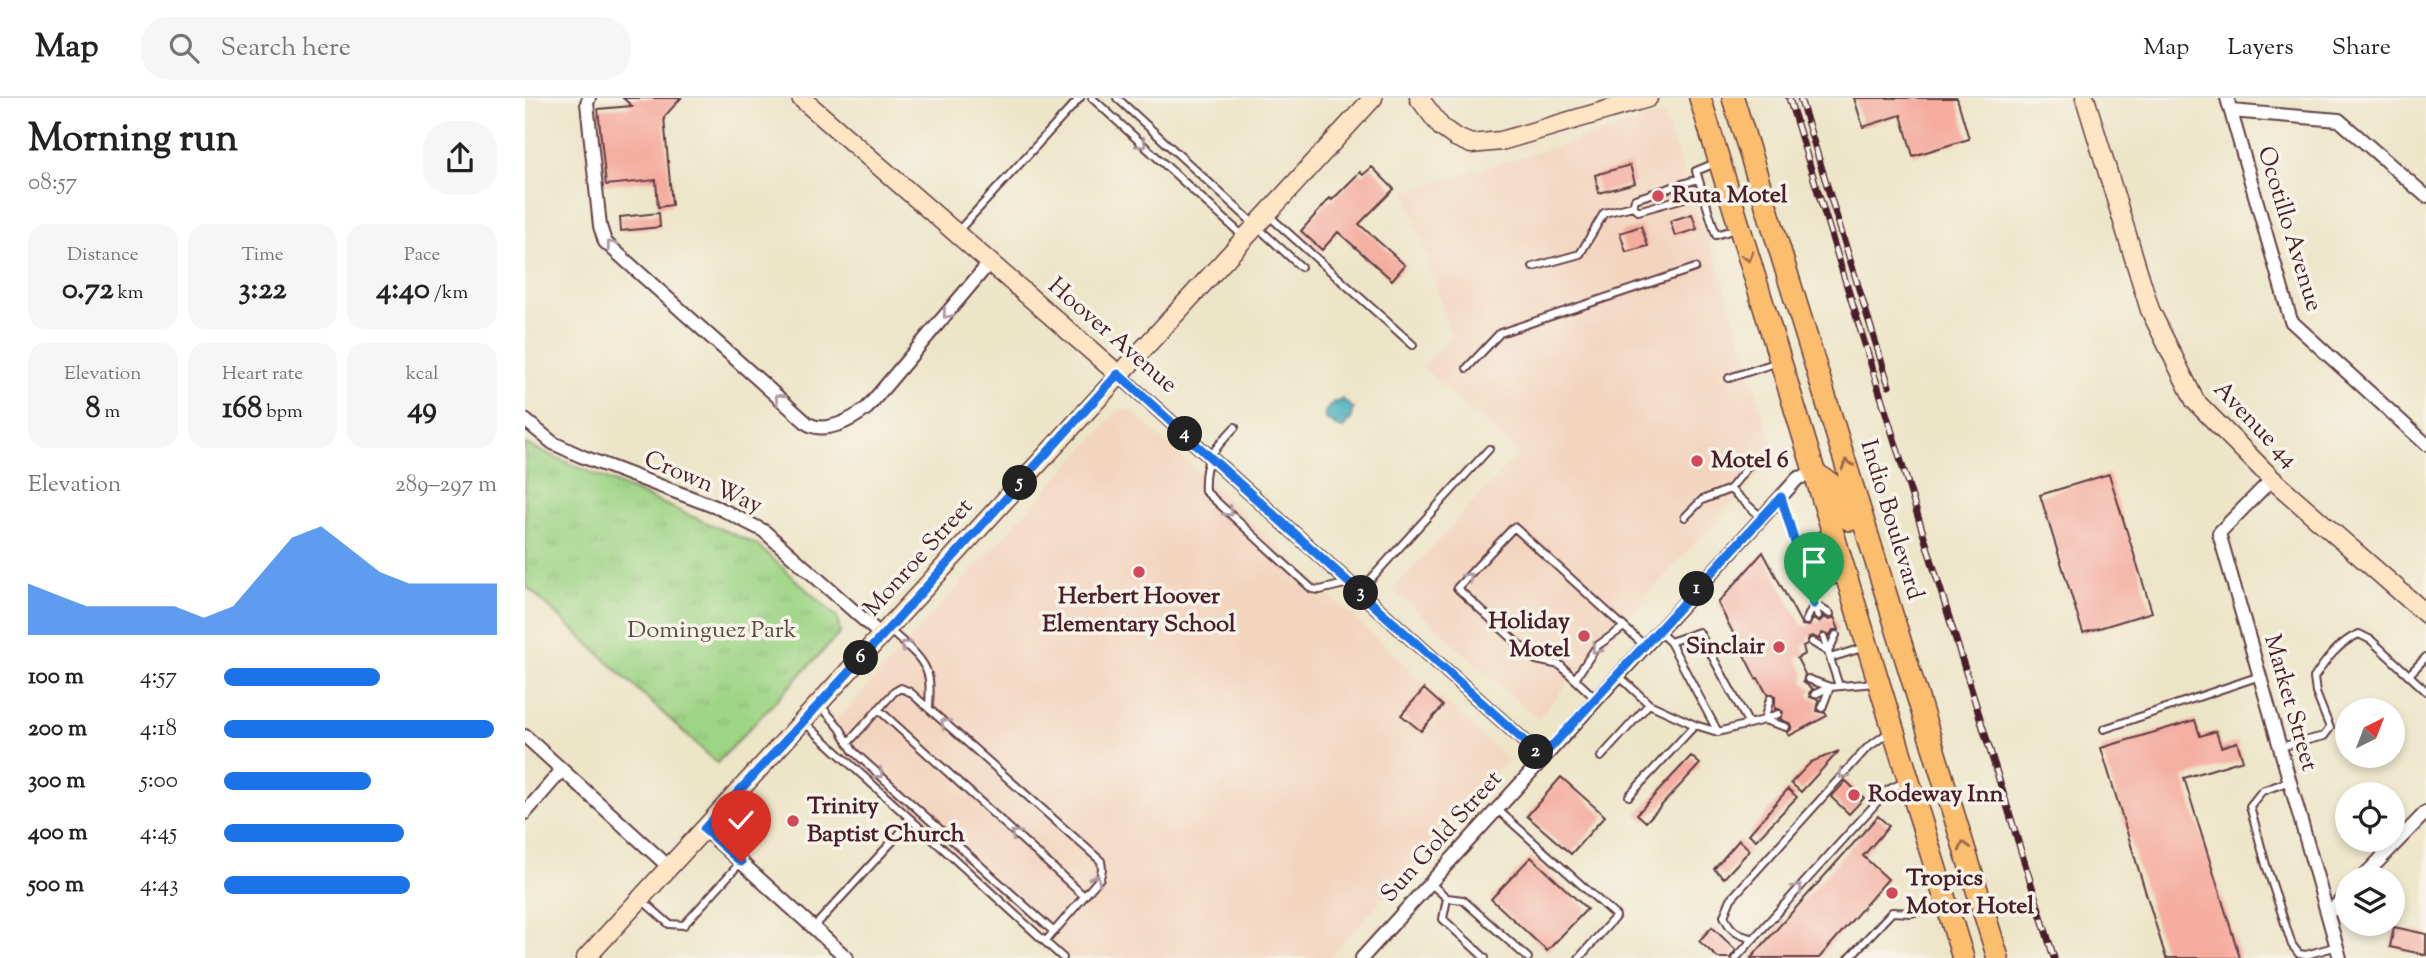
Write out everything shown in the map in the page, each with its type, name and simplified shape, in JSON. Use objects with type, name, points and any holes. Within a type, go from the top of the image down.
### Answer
[{"type":"main road","name":"Hoover Avenue","points":[[801,98],[1118,374]]},
{"type":"main road","name":"Monroe Street","points":[[586,958],[1373,98]]},
{"type":"main road","points":[[1419,98],[1441,127],[1455,137],[1471,144],[1479,144],[1501,141],[1648,98]]},
{"type":"main road","points":[[1700,98],[1963,958]]},
{"type":"main road","points":[[1720,98],[1751,198],[1776,234]]},
{"type":"main road","name":"Indio Boulevard","points":[[1733,98],[1998,958]]},
{"type":"main road","name":"Avenue 44","points":[[2085,98],[2150,310],[2195,401],[2272,479],[2425,612]]},
{"type":"main road","points":[[1815,474],[1827,444],[1831,413]]},
{"type":"main road","points":[[1815,474],[1831,482],[1842,496],[1866,575],[1893,616]]},
{"type":"street","points":[[589,98],[587,103],[600,226],[605,242],[817,429],[824,429],[867,408],[991,262]]},
{"type":"street","name":"Ocotillo Avenue","points":[[2227,98],[2291,320],[2426,444]]},
{"type":"street","points":[[2231,111],[2339,120],[2426,197]]},
{"type":"street","name":"Hoover Avenue","points":[[1118,374],[1542,757]]},
{"type":"street","name":"Crown Way","points":[[525,420],[553,443],[721,509],[764,531],[885,632]]},
{"type":"street","name":"Sun Gold Street","points":[[1362,958],[1798,478],[1815,474]]},
{"type":"street","name":"Market Street","points":[[2272,479],[2219,533],[2339,952]]},
{"type":"street","points":[[525,736],[669,867]]},
{"type":"street","points":[[525,813],[562,770]]},
{"type":"street","points":[[2373,866],[2426,811]]},
{"type":"street","points":[[704,829],[847,958]]},
{"type":"street","points":[[2328,914],[2335,907]]},
{"type":"lane","points":[[957,233],[1080,98]]},
{"type":"lane","points":[[1091,98],[1413,345]]},
{"type":"lane","points":[[1117,98],[1301,267]]},
{"type":"lane","points":[[1719,162],[1696,171],[1702,192],[1716,235],[1740,228]]},
{"type":"lane","points":[[1633,206],[1635,199],[1698,179]]},
{"type":"lane","points":[[1633,206],[1638,211],[1702,192]]},
{"type":"lane","points":[[1533,267],[1580,254],[1604,213],[1633,206]]},
{"type":"lane","points":[[1468,368],[1500,333],[1695,268]]},
{"type":"lane","points":[[1729,378],[1780,361]]},
{"type":"lane","points":[[1234,427],[1209,455],[1204,472],[1205,491],[1312,589],[1320,590],[1355,587],[1489,449]]},
{"type":"lane","points":[[1685,517],[1702,500],[1730,489],[1753,459]]},
{"type":"lane","points":[[1730,489],[1762,518]]},
{"type":"lane","points":[[1781,497],[1818,616]]},
{"type":"lane","points":[[1595,699],[1560,665],[1536,660],[1457,588],[1514,527],[1645,646]]},
{"type":"lane","points":[[1795,543],[1832,532]]},
{"type":"lane","points":[[1809,589],[1846,576]]},
{"type":"lane","points":[[1814,604],[1830,614]]},
{"type":"lane","points":[[1806,621],[1814,604]]},
{"type":"lane","points":[[1574,679],[1597,646],[1624,627]]},
{"type":"lane","points":[[1658,631],[1670,642],[1718,732]]},
{"type":"lane","points":[[885,632],[917,655],[924,666],[928,676],[929,709]]},
{"type":"lane","points":[[1670,642],[1699,632],[1749,724]]},
{"type":"lane","points":[[2280,747],[2324,736],[2330,728],[2316,693],[2314,678],[2323,664],[2348,639],[2359,634],[2371,640],[2426,691]]},
{"type":"lane","points":[[1829,655],[1836,635]]},
{"type":"lane","points":[[1824,638],[1839,686]]},
{"type":"lane","points":[[1812,642],[1829,655]]},
{"type":"lane","points":[[1829,655],[1867,646]]},
{"type":"lane","points":[[2409,675],[2426,657]]},
{"type":"lane","points":[[1618,675],[1649,704],[1718,732],[1778,714]]},
{"type":"lane","points":[[2104,729],[2260,677]]},
{"type":"lane","points":[[1808,679],[1830,687]]},
{"type":"lane","points":[[1815,694],[1830,687],[1879,683]]},
{"type":"lane","points":[[1822,708],[1830,687]]},
{"type":"lane","points":[[848,743],[894,692],[901,688],[910,692],[1101,861],[1103,869],[1100,878],[1045,942]]},
{"type":"lane","points":[[1764,720],[1770,699]]},
{"type":"lane","points":[[1601,757],[1649,704]]},
{"type":"lane","points":[[819,705],[840,728],[853,751],[1054,932]]},
{"type":"lane","points":[[878,709],[1084,896]]},
{"type":"lane","points":[[1764,720],[1786,727]]},
{"type":"lane","points":[[803,722],[1063,958]]},
{"type":"lane","points":[[1629,796],[1696,725]]},
{"type":"lane","points":[[1751,938],[1739,935],[1728,926],[1724,916],[1731,899],[1865,749],[1893,728]]},
{"type":"lane","points":[[1736,958],[1751,938],[1888,790],[1909,780]]},
{"type":"lane","points":[[2290,781],[2262,791],[2250,806],[2266,865],[2292,945],[2299,954],[2306,956],[2339,952]]},
{"type":"lane","points":[[1496,808],[1616,916],[1579,958]]},
{"type":"lane","points":[[814,928],[912,820]]},
{"type":"lane","points":[[640,899],[669,924],[684,925],[741,862]]},
{"type":"lane","points":[[1430,883],[1447,898],[1463,900],[1528,958]]},
{"type":"lane","points":[[1447,898],[1443,919],[1485,958]]},
{"type":"lane","points":[[1849,958],[1892,912],[1911,913],[1947,904]]},
{"type":"shaded area","points":[[1663,114],[1722,278],[1776,458],[1682,557],[1537,719],[1393,589],[1518,454],[1422,367],[1451,334],[1406,192]]},
{"type":"shaded area","name":"Herbert Hoover Elementary School","points":[[1119,410],[1131,410],[1508,760],[1329,958],[1071,958],[825,733]]},
{"type":"green space","name":"Dominguez Park","points":[[525,444],[756,544],[837,617],[840,633],[717,763],[525,585]]},
{"type":"water","points":[[1342,399],[1354,409],[1351,412],[1352,418],[1343,428],[1339,428],[1325,418],[1325,412],[1333,402]]},
{"type":"building","points":[[623,98],[681,98],[664,117],[672,205],[658,207],[656,180],[606,185],[598,109],[632,106]]},
{"type":"building","points":[[1854,98],[1957,98],[1969,139],[1913,156],[1901,115],[1863,127]]},
{"type":"building","points":[[1630,165],[1635,183],[1599,193],[1595,175]]},
{"type":"building","points":[[1372,167],[1394,189],[1359,224],[1405,265],[1392,280],[1338,232],[1322,250],[1301,231],[1330,198],[1332,200],[1360,172],[1363,175]]},
{"type":"building","points":[[659,213],[660,227],[621,231],[620,217]]},
{"type":"building","points":[[1692,214],[1697,229],[1675,236],[1670,221]]},
{"type":"building","points":[[1641,226],[1648,246],[1626,252],[1620,233]]},
{"type":"building","points":[[2109,474],[2152,612],[2083,633],[2040,495]]},
{"type":"building","points":[[1763,552],[1802,625],[1809,626],[1813,619],[1819,622],[1824,617],[1829,620],[1834,617],[1839,630],[1833,630],[1829,636],[1822,633],[1818,639],[1809,637],[1807,644],[1803,646],[1805,654],[1797,658],[1805,674],[1803,682],[1813,689],[1809,693],[1810,697],[1819,700],[1817,711],[1827,716],[1789,736],[1787,733],[1791,724],[1780,719],[1783,712],[1775,709],[1775,697],[1767,694],[1758,678],[1756,679],[1718,603]]},
{"type":"building","points":[[1424,689],[1443,706],[1421,731],[1401,715]]},
{"type":"building","points":[[2195,720],[2200,736],[2216,731],[2221,747],[2237,742],[2243,760],[2184,778],[2240,958],[2166,958],[2101,748]]},
{"type":"building","points":[[1839,751],[1801,792],[1791,783],[1811,762]]},
{"type":"building","points":[[1691,756],[1700,764],[1646,822],[1637,814]]},
{"type":"building","points":[[1561,777],[1605,816],[1571,854],[1527,816]]},
{"type":"building","points":[[1846,781],[1864,798],[1849,814],[1831,797]]},
{"type":"building","points":[[1788,789],[1797,797],[1756,840],[1749,834]]},
{"type":"building","points":[[1878,816],[1889,826],[1863,856],[1888,879],[1819,958],[1751,958]]},
{"type":"building","points":[[1739,840],[1750,850],[1724,878],[1714,869]]},
{"type":"building","points":[[1531,857],[1587,909],[1547,951],[1491,899]]},
{"type":"building","points":[[1712,927],[1736,950],[1730,958],[1718,958],[1699,941]]},
{"type":"building","points":[[2405,929],[2426,934],[2426,955],[2390,947],[2392,936],[2405,936]]},
{"type":"railway","points":[[1789,98],[2054,958]]},
{"type":"railway","points":[[1800,98],[1889,386]]},
{"type":"place","name":"Ruta Motel","points":[[1658,196]]},
{"type":"place","name":"Motel 6","points":[[1697,461]]},
{"type":"place","name":"Herbert Hoover Elementary School","points":[[1139,572]]},
{"type":"place","name":"Holiday Motel","points":[[1584,636]]},
{"type":"place","name":"Sinclair","points":[[1779,647]]},
{"type":"place","name":"Rodeway Inn","points":[[1854,795]]},
{"type":"place","name":"Trinity Baptist Church","points":[[793,821]]},
{"type":"place","name":"Tropics Motor Hotel","points":[[1892,893]]},
{"type":"route","points":[[741,862],[704,829],[1118,374],[1542,757],[1781,497],[1814,604]]}]
